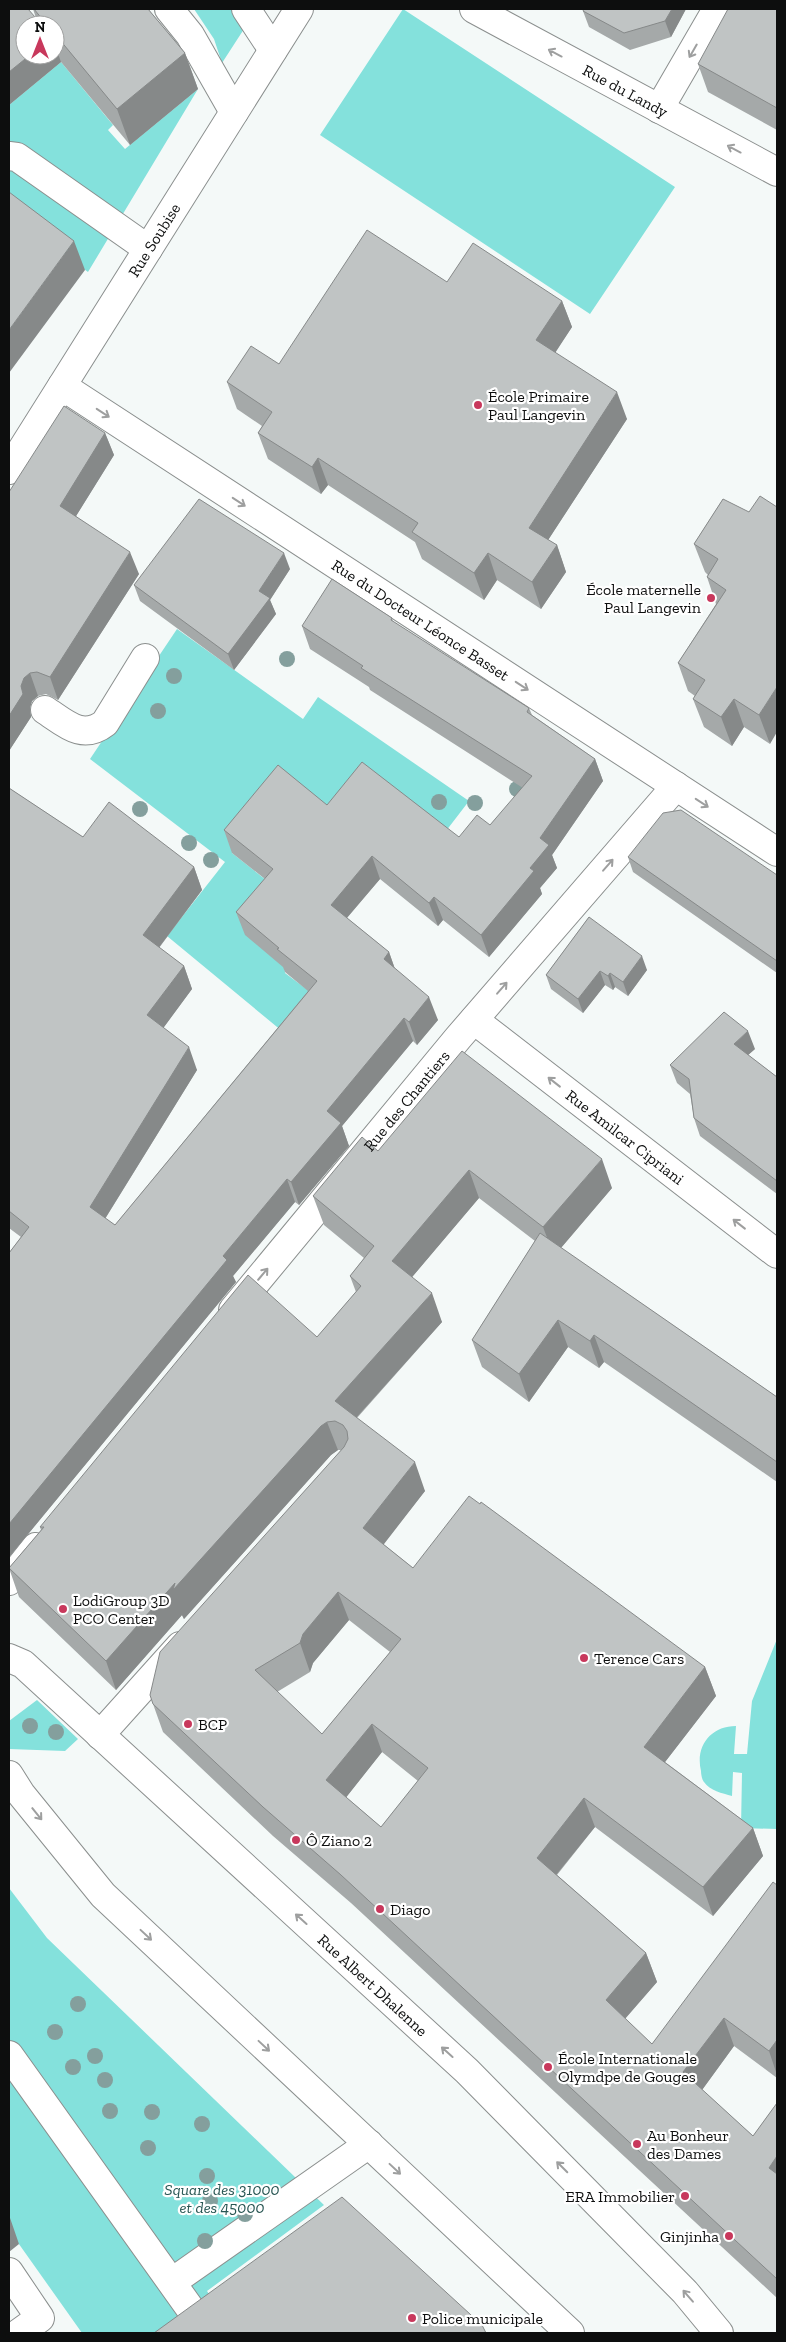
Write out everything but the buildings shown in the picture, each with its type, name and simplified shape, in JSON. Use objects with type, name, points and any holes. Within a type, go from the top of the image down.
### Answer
[{"type":"street","points":[[170,9],[190,35],[234,112]]},
{"type":"street","points":[[246,9],[273,50]]},
{"type":"street","name":"Rue Soubise","points":[[9,470],[299,9]]},
{"type":"street","name":"Rue du Landy","points":[[474,9],[777,172]]},
{"type":"street","points":[[659,109],[717,9]]},
{"type":"street","points":[[9,156],[17,158],[148,249]]},
{"type":"street","name":"Rue du Docteur Léonce Basset","points":[[62,386],[777,852]]},
{"type":"street","points":[[45,710],[72,728],[84,731],[96,730],[105,723],[145,658]]},
{"type":"street","name":"Rue des Chantiers","points":[[218,1328],[474,1020],[676,786]]},
{"type":"street","name":"Rue Amilcar Cipriani","points":[[474,1020],[777,1254]]},
{"type":"street","points":[[9,1581],[53,1527]]},
{"type":"street","points":[[100,1736],[199,1625]]},
{"type":"street","name":"Rue Albert Dhalenne","points":[[9,1658],[23,1664],[467,2071],[685,2292],[719,2333]]},
{"type":"street","points":[[9,1775],[21,1794],[103,1895],[570,2333]]},
{"type":"street","points":[[9,2055],[199,2321]]},
{"type":"street","points":[[172,2282],[369,2144]]},
{"type":"street","points":[[11,2280],[40,2318],[19,2333]]},
{"type":"green space","points":[[194,9],[232,9],[244,29],[222,63],[214,39]]},
{"type":"green space","points":[[403,9],[675,187],[590,314],[320,135]]},
{"type":"green space","points":[[57,65],[63,65],[113,125],[108,130],[125,149],[198,89],[88,272],[12,216],[9,220],[9,105]]},
{"type":"green space","points":[[177,629],[303,719],[318,697],[469,801],[436,844],[232,853],[281,892],[285,973],[305,988],[346,1013],[294,1041],[167,936],[225,862],[90,759]]},
{"type":"green space","points":[[777,1639],[777,1829],[741,1828],[742,1773],[733,1772],[732,1796],[713,1790],[703,1781],[700,1753],[707,1739],[712,1734],[727,1727],[736,1726],[734,1754],[747,1754],[752,1701]]},
{"type":"green space","points":[[37,1700],[78,1739],[65,1751],[9,1749],[9,1721]]},
{"type":"green space","name":"Square des 31000 et des 45000","points":[[9,1888],[47,1938],[324,2205],[207,2291],[229,2323],[215,2333],[82,2333],[9,2230]]},
{"type":"place","name":"École Primaire Paul Langevin","points":[[478,405]]},
{"type":"place","name":"École maternelle Paul Langevin","points":[[711,598]]},
{"type":"place","name":"LodiGroup 3D PCO Center","points":[[63,1609]]},
{"type":"place","name":"Terence Cars","points":[[584,1658]]},
{"type":"place","name":"BCP","points":[[188,1724]]},
{"type":"place","name":"Ô Ziano 2","points":[[296,1840]]},
{"type":"place","name":"Diago","points":[[380,1909]]},
{"type":"place","name":"École Internationale Olymdpe de Gouges","points":[[548,2067]]},
{"type":"place","name":"Au Bonheur des Dames","points":[[637,2144]]},
{"type":"place","name":"ERA Immobilier","points":[[685,2196]]},
{"type":"place","name":"Ginjinha","points":[[729,2236]]},
{"type":"place","name":"Police municipale","points":[[412,2318]]}]
